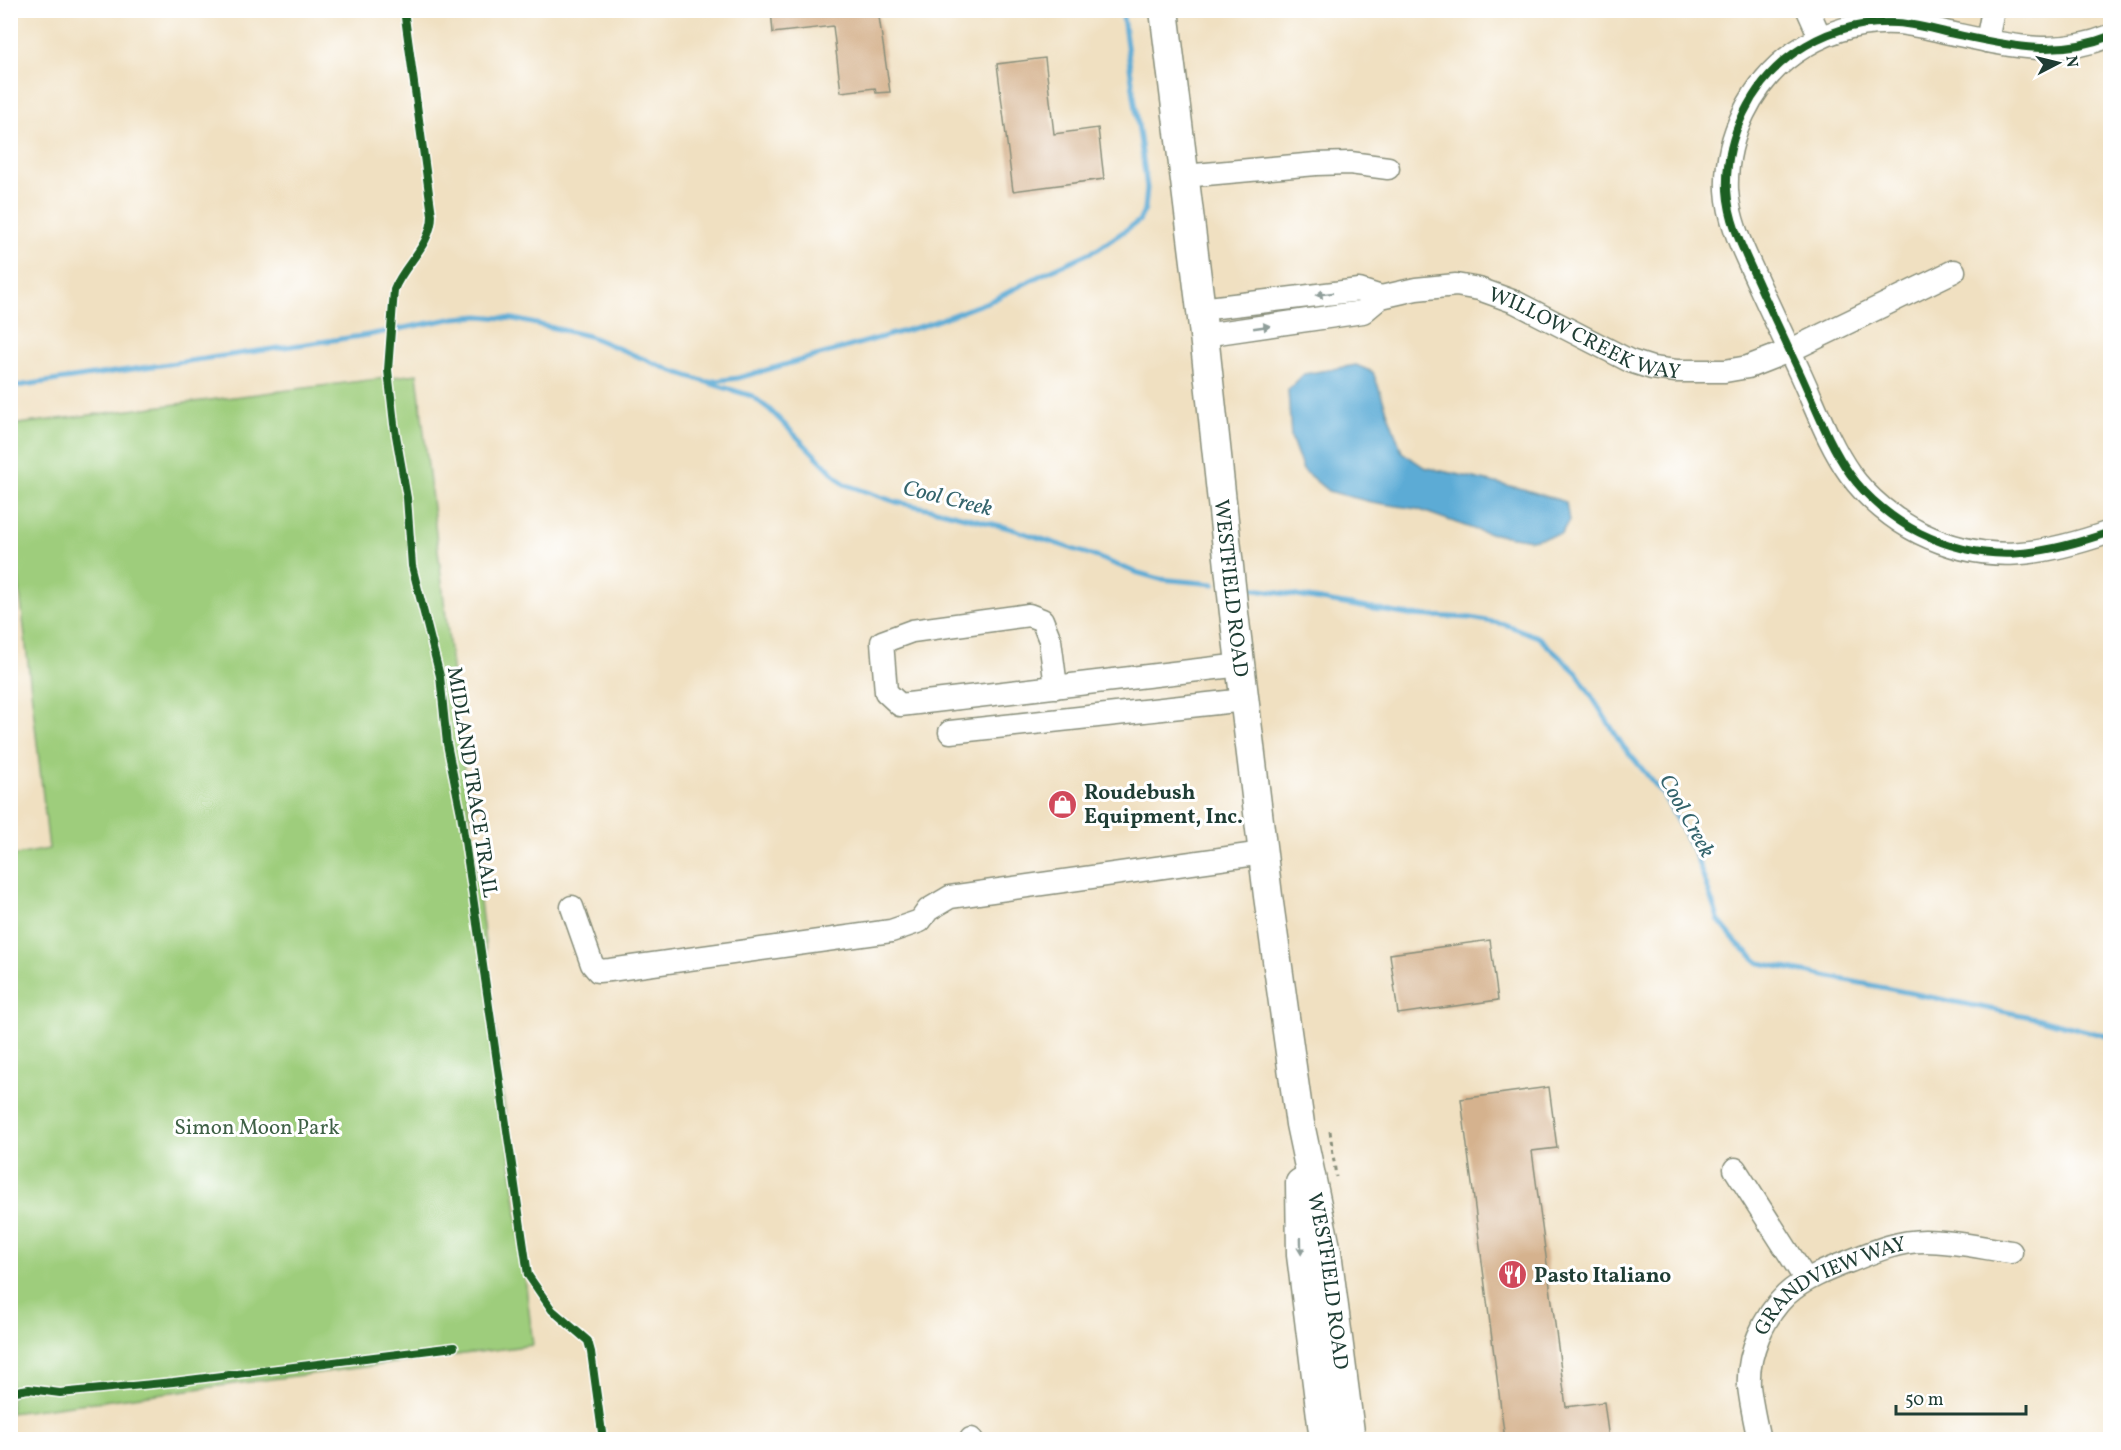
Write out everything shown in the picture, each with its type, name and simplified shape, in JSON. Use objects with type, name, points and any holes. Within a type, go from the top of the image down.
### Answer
[{"type":"main road","name":"WESTFIELD ROAD","points":[[1164,10],[1263,853],[1300,1124],[1327,1252],[1351,1440]]},
{"type":"main road","name":"WESTFIELD ROAD","points":[[1300,1124],[1301,1255],[1324,1440]]},
{"type":"street","points":[[1808,10],[1820,37]]},
{"type":"street","points":[[1987,41],[1993,10]]},
{"type":"street","points":[[2110,36],[2079,46],[2045,50],[1896,23],[1862,25],[1820,37],[1770,72],[1753,96],[1738,126],[1730,156],[1727,187],[1734,229],[1789,351],[1834,447],[1851,475],[1873,500],[1895,518],[1919,533],[1975,551],[2020,554],[2045,552],[2110,532]]},
{"type":"street","points":[[1184,176],[1316,164],[1350,163],[1388,168]]},
{"type":"street","name":"WILLOW CREEK WAY","points":[[1202,322],[1359,290],[1381,297],[1416,289],[1456,285],[1479,289],[1515,302],[1630,361],[1652,368],[1700,373],[1748,367],[1789,351],[1954,271]]},
{"type":"street","points":[[1056,687],[1050,640],[1042,620],[1029,615],[912,631],[882,642],[886,692],[900,705],[1056,687],[1241,665]]},
{"type":"street","points":[[950,732],[1245,700]]},
{"type":"street","points":[[572,907],[592,964],[598,971],[891,931],[920,921],[928,910],[950,897],[1263,853]]},
{"type":"street","points":[[1735,1169],[1806,1280]]},
{"type":"street","name":"GRANDVIEW WAY","points":[[1759,1440],[1749,1383],[1750,1365],[1755,1347],[1772,1312],[1786,1295],[1806,1280],[1846,1262],[1904,1242],[1953,1243],[2011,1252]]},
{"type":"green space","name":"Simon Moon Park","points":[[417,374],[533,1345],[11,1413],[11,856],[49,849],[11,513],[11,425]]},
{"type":"water","points":[[1356,365],[1373,372],[1402,452],[1424,467],[1523,489],[1566,502],[1569,521],[1561,534],[1531,540],[1482,532],[1417,509],[1371,502],[1328,491],[1303,470],[1291,437],[1288,390],[1304,374]]},
{"type":"building","points":[[771,10],[878,10],[890,92],[876,93],[875,88],[841,92],[833,26],[773,33]]},
{"type":"building","points":[[1045,58],[1054,134],[1098,128],[1104,179],[1013,191],[997,64]]},
{"type":"building","points":[[1490,940],[1498,1000],[1398,1014],[1390,954]]},
{"type":"building","points":[[1549,1087],[1557,1148],[1532,1151],[1566,1407],[1604,1402],[1609,1440],[1505,1440],[1461,1099]]},
{"type":"waterway","points":[[10,387],[368,335],[455,318],[479,316],[514,319],[589,336],[670,370],[706,382],[738,378],[925,325],[993,300],[1098,249],[1139,221],[1145,209],[1147,188],[1122,10]]},
{"type":"waterway","name":"Cool Creek","points":[[709,383],[752,396],[769,409],[844,484],[896,502],[1009,528],[1160,579],[1214,584]]},
{"type":"waterway","name":"Cool Creek","points":[[1250,588],[1409,615],[1471,618],[1504,624],[1538,637],[1577,673],[1623,746],[1663,794],[1694,851],[1719,921],[1738,944],[1760,963],[2036,1018],[2110,1037]]},
{"type":"cycle path","name":"MIDLAND TRACE TRAIL","points":[[404,10],[432,215],[431,226],[423,245],[394,290],[388,370],[394,424],[407,498],[412,566],[440,676],[447,744],[461,814],[528,1275],[552,1310],[588,1341],[603,1440]]},
{"type":"cycle path","points":[[2110,36],[2089,43],[2048,48],[2007,45],[1897,23],[1856,26],[1830,34],[1794,53],[1779,65],[1753,96],[1736,132],[1728,170],[1727,190],[1728,203],[1739,240],[1828,437],[1850,474],[1873,500],[1910,528],[1945,543],[1969,550],[1992,553],[2038,551],[2110,532]]},
{"type":"cycle path","points":[[10,1392],[29,1389],[60,1393],[173,1382],[454,1347]]},
{"type":"place","name":"Roudebush Equipment, Inc.","points":[[1063,804]]},
{"type":"place","name":"Pasto Italiano","points":[[1513,1275]]}]
